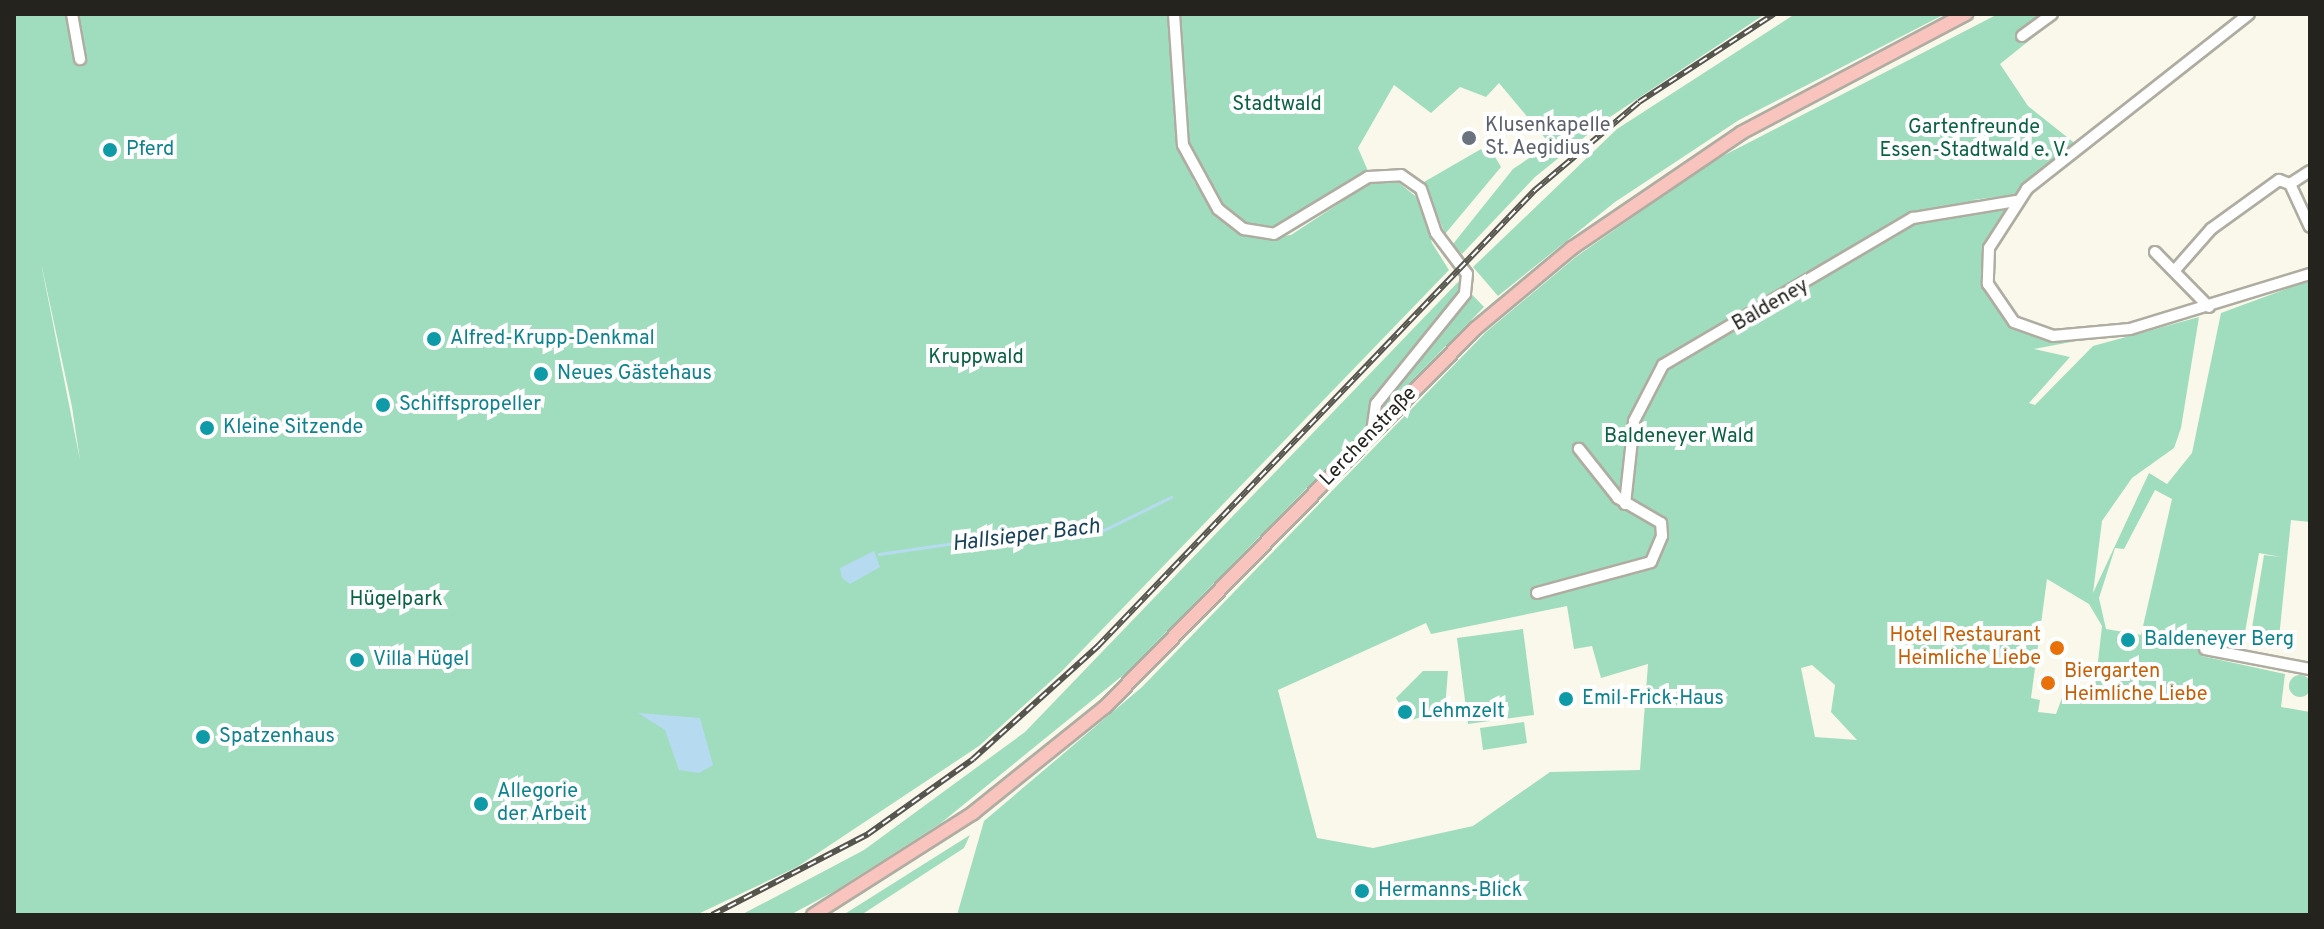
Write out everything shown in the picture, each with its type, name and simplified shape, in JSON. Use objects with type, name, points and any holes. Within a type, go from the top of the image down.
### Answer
[{"type":"main road","name":"Lerchenstraße","points":[[813,915],[1040,763],[1158,655],[1476,328],[1636,201],[1795,102],[1966,14]]},
{"type":"street","points":[[72,14],[80,59]]},
{"type":"street","points":[[1174,14],[1183,145],[1198,181],[1234,223],[1264,234],[1288,229],[1379,173],[1401,175],[1421,189],[1436,233],[1470,286],[1387,388],[1372,434]]},
{"type":"street","points":[[2022,36],[2052,14]]},
{"type":"street","points":[[2249,14],[2016,201],[1989,248],[1986,271],[1998,305],[2024,329],[2053,336],[2130,329],[2310,274]]},
{"type":"street","points":[[2175,270],[2263,187],[2290,184],[2310,171]]},
{"type":"street","points":[[2290,184],[2310,227]]},
{"type":"street","name":"Baldeney","points":[[1625,504],[1634,421],[1663,365],[1771,308],[1913,218],[2016,201]]},
{"type":"street","points":[[2155,252],[2209,307]]},
{"type":"street","points":[[1537,593],[1651,562],[1661,523],[1625,504],[1579,449]]},
{"type":"street","points":[[2205,649],[2310,669]]},
{"type":"green space","points":[[14,14],[1171,14],[1181,148],[1194,182],[1217,212],[1272,237],[1291,235],[1373,181],[1393,178],[1419,199],[1432,243],[1449,270],[1062,671],[979,746],[797,867],[698,914],[14,915]],"holes":[[[42,267],[72,407],[80,460]]]},
{"type":"green space","name":"Stadtwald","points":[[1177,14],[1765,14],[1607,119],[1535,177],[1462,254],[1453,244],[1513,169],[1550,144],[1499,83],[1486,97],[1460,87],[1431,113],[1394,85],[1358,148],[1368,171],[1285,227],[1255,229],[1222,208],[1186,144]]},
{"type":"green space","points":[[1795,14],[1945,14],[1739,120],[1615,202],[1498,296],[1473,267],[1617,129]]},
{"type":"green space","name":"Baldeneyer Wald","points":[[1998,14],[2035,14],[2045,28],[2000,64],[2028,106],[2077,145],[2014,195],[1973,200],[2013,203],[1994,231],[1985,278],[2029,333],[2119,333],[2034,349],[2070,357],[2029,403],[2035,405],[2093,346],[2199,317],[2181,428],[2174,448],[2132,478],[2102,521],[2093,593],[2149,473],[2167,484],[2192,453],[2221,313],[2310,280],[2310,522],[2291,520],[2279,638],[2251,634],[2264,555],[2281,557],[2259,553],[2244,638],[2208,630],[2202,656],[2285,674],[2281,707],[2310,712],[2310,915],[957,915],[984,821],[1142,687],[1486,332],[1577,256],[1715,160]],"holes":[[[2155,490],[2172,499],[2141,635],[2106,629],[2099,598],[2115,548],[2124,549]],[[2047,579],[2089,604],[2102,626],[2095,688],[2065,690],[2056,714],[2038,712],[2040,700],[2031,698]],[[1567,606],[1574,649],[1592,646],[1601,678],[1648,664],[1640,770],[1550,772],[1473,826],[1373,848],[1317,838],[1278,690],[1426,623],[1431,634]],[[1812,665],[1835,685],[1831,712],[1857,740],[1815,737],[1801,668]]]},
{"type":"green space","points":[[1488,145],[1501,167],[1445,234],[1424,182]]},
{"type":"green space","points":[[1459,281],[1484,307],[1127,672],[941,823],[833,892],[790,915],[741,915],[864,850],[1025,732]]},
{"type":"green space","points":[[1523,629],[1534,715],[1468,724],[1457,638]]},
{"type":"green space","points":[[1423,671],[1448,671],[1445,709],[1409,721],[1396,698]]},
{"type":"green space","points":[[2296,675],[2304,675],[2311,686],[2304,697],[2296,697],[2289,690],[2289,682]]},
{"type":"green space","points":[[1524,722],[1527,743],[1483,750],[1480,728]]},
{"type":"green space","points":[[970,835],[964,848],[861,915],[843,915]]},
{"type":"water","points":[[874,551],[880,567],[850,584],[842,578],[840,568]]},
{"type":"water","points":[[638,713],[700,718],[713,765],[699,773],[679,770],[665,730]]},
{"type":"waterway","name":"Hallsieper Bach","points":[[879,554],[1051,529],[1104,530],[1171,497]]},
{"type":"railway","points":[[712,915],[868,834],[973,759],[1098,646],[1535,190],[1639,102],[1774,14]]},
{"type":"place","name":"Klusenkapelle St. Aegidius","points":[[1469,138]]},
{"type":"place","name":"Pferd","points":[[110,150]]},
{"type":"place","name":"Alfred-Krupp-Denkmal","points":[[434,339]]},
{"type":"place","name":"Neues Gästehaus","points":[[541,374]]},
{"type":"place","name":"Schiffspropeller","points":[[383,405]]},
{"type":"place","name":"Kleine Sitzende","points":[[207,428]]},
{"type":"place","name":"Baldeneyer Berg","points":[[2128,640]]},
{"type":"place","name":"Hotel Restaurant Heimliche Liebe","points":[[2057,648]]},
{"type":"place","name":"Villa Hügel","points":[[357,660]]},
{"type":"place","name":"Biergarten Heimliche Liebe","points":[[2048,683]]},
{"type":"place","name":"Emil-Frick-Haus","points":[[1566,699]]},
{"type":"place","name":"Lehmzelt","points":[[1405,712]]},
{"type":"place","name":"Spatzenhaus","points":[[203,737]]},
{"type":"place","name":"Allegorie der Arbeit","points":[[481,804]]},
{"type":"place","name":"Hermanns-Blick","points":[[1362,891]]},
{"type":"park label","name":"Gartenfreunde Essen-Stadtwald e. V.","points":[[1974,140]]},
{"type":"park label","name":"Kruppwald","points":[[976,358]]},
{"type":"park label","name":"Hügelpark","points":[[396,600]]}]
